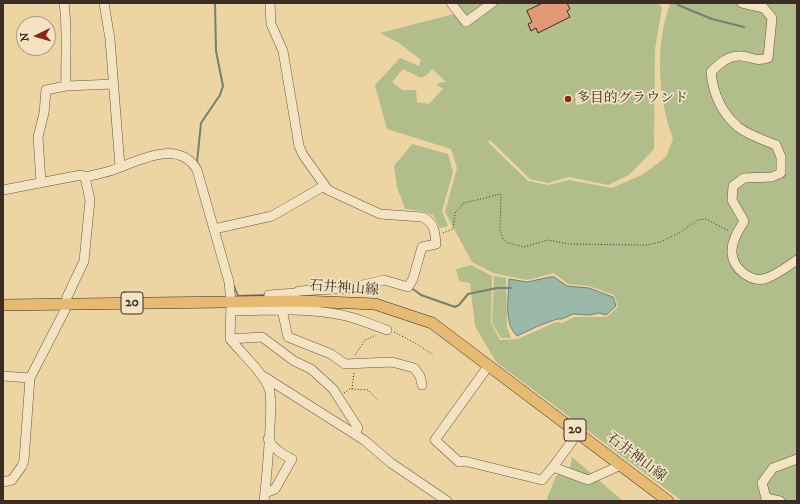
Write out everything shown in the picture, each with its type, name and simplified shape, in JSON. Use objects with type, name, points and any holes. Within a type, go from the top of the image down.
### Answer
[{"type":"main road","name":"石井神山線","points":[[3,305],[66,304],[231,307],[269,301],[375,304],[432,323],[489,364],[668,501]]},
{"type":"street","points":[[64,3],[67,27],[65,52],[66,86]]},
{"type":"street","points":[[104,3],[110,39],[120,168]]},
{"type":"street","points":[[269,301],[269,295],[296,293],[299,291],[350,288],[384,280],[408,287],[414,279],[422,247],[436,244],[436,236],[432,223],[422,217],[380,214],[332,192],[324,186],[298,146],[283,51],[271,24],[270,3]]},
{"type":"street","points":[[451,3],[466,22],[492,3]]},
{"type":"street","points":[[742,3],[764,8],[772,18],[768,58],[759,61],[739,56],[722,61],[711,72],[712,86],[720,105],[739,128],[776,145],[781,157],[781,173],[772,177],[744,178],[733,186],[732,200],[744,221],[735,238],[732,253],[737,268],[751,279],[767,278],[797,260]]},
{"type":"street","points":[[41,183],[38,137],[43,117],[46,90],[66,86],[114,84]]},
{"type":"street","points":[[119,153],[124,158],[138,161]]},
{"type":"street","points":[[3,190],[81,175],[85,178],[166,153],[177,154],[189,159],[197,170],[216,229],[229,282],[231,307],[230,339],[247,360],[260,371],[260,374],[270,390],[265,497]]},
{"type":"street","points":[[3,482],[12,480],[20,470],[24,460],[30,378],[65,310],[67,297],[84,261],[90,200],[85,178]]},
{"type":"street","points":[[216,229],[272,216],[324,186]]},
{"type":"street","points":[[231,307],[342,315],[387,330]]},
{"type":"street","points":[[282,310],[288,336],[331,354],[345,364],[352,366],[392,362],[414,368],[420,376],[422,385]]},
{"type":"street","points":[[230,339],[262,337],[294,361],[311,369],[332,389],[337,396],[358,428],[355,434]]},
{"type":"street","points":[[489,364],[435,440],[459,462],[464,461],[542,480],[578,433]]},
{"type":"street","points":[[260,374],[355,434],[391,463],[447,501]]},
{"type":"street","points":[[3,376],[30,378]]},
{"type":"street","points":[[265,497],[276,489],[292,459],[281,454],[272,446],[268,439]]},
{"type":"street","points":[[780,501],[766,498],[762,483],[773,468],[797,459]]},
{"type":"street","points":[[553,467],[588,480],[621,465]]},
{"type":"path","points":[[436,236],[453,229],[455,213],[464,203],[502,194],[500,229],[503,239],[508,243],[524,247],[548,240],[569,244],[647,244],[660,242],[679,233],[698,220],[706,219],[730,232],[735,238]]},
{"type":"path","points":[[352,390],[352,366],[365,340],[387,330],[407,338],[433,355]]},
{"type":"path","points":[[337,396],[352,390],[368,390],[378,400]]},
{"type":"green space","points":[[457,3],[484,3],[465,17]]},
{"type":"green space","points":[[498,3],[658,3],[662,8],[655,49],[654,149],[629,175],[608,185],[569,177],[548,183],[530,179],[490,140],[488,142],[528,181],[548,185],[569,180],[612,188],[642,175],[666,157],[673,139],[663,101],[660,75],[663,32],[670,3],[797,3],[797,501],[682,501],[496,362],[475,326],[470,283],[459,281],[456,269],[471,265],[492,276],[491,323],[500,340],[518,339],[556,322],[562,323],[574,317],[607,317],[618,307],[614,295],[589,286],[568,284],[554,273],[527,280],[493,273],[472,262],[445,212],[457,168],[451,149],[387,129],[375,85],[400,58],[419,66],[421,60],[399,43],[380,33],[454,14],[464,25]],"holes":[[[403,69],[421,78],[428,74],[432,69],[446,82],[438,83],[437,85],[443,89],[429,104],[417,102],[416,90],[402,90],[392,82]]]},
{"type":"green space","points":[[412,144],[448,154],[453,172],[442,211],[448,226],[440,228],[433,215],[421,211],[405,209],[397,187],[394,166]]},
{"type":"green space","points":[[494,276],[506,278],[507,327],[511,338],[501,338],[492,323]]},
{"type":"green space","points":[[572,457],[623,501],[546,501],[556,476],[570,468]]},
{"type":"shaded area","points":[[554,277],[567,286],[589,288],[613,297],[616,306],[606,315],[599,313],[590,315],[573,314],[538,326],[517,336],[513,331],[508,317],[509,279],[527,282]]},
{"type":"building","points":[[543,3],[567,3],[570,9],[567,11],[570,17],[538,33],[536,28],[531,31],[528,24],[532,22],[527,11]]},
{"type":"waterway","points":[[200,167],[197,162],[201,123],[220,95],[223,86],[216,51],[215,3]]},
{"type":"waterway","points":[[677,3],[678,5],[712,19],[744,27]]},
{"type":"waterway","points":[[234,286],[238,296],[266,295]]},
{"type":"waterway","points":[[413,289],[421,295],[455,307],[459,305],[468,294],[497,288],[511,288]]},
{"type":"place","name":"多目的グラウンド","points":[[568,99]]}]
